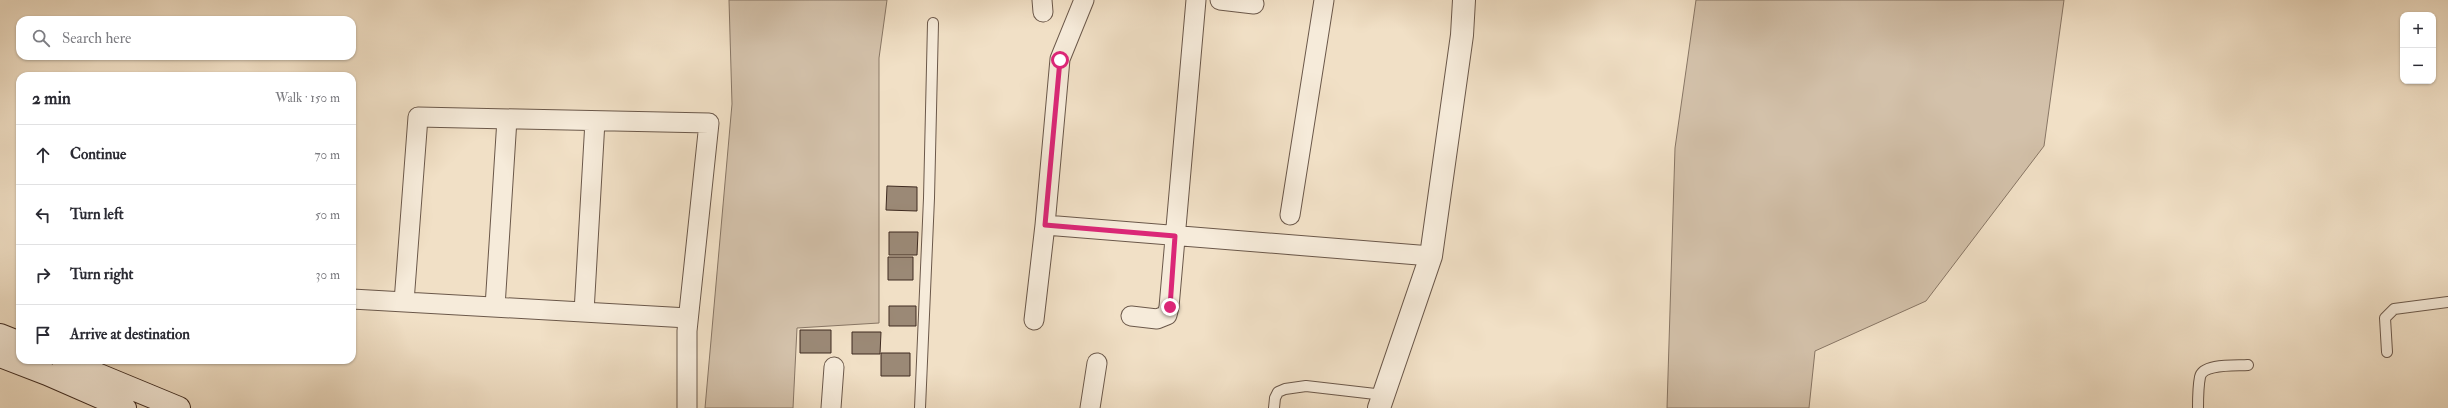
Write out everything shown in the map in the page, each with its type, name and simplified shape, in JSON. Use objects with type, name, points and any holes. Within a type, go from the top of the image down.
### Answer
[{"type":"street","points":[[1034,320],[1045,225],[1060,60],[1084,0]]},
{"type":"street","points":[[1131,316],[1157,319],[1167,315],[1170,307],[1196,0]]},
{"type":"street","points":[[1220,0],[1254,4]]},
{"type":"street","points":[[1290,215],[1324,0]]},
{"type":"street","points":[[1382,401],[1430,256],[1462,35],[1464,0]]},
{"type":"street","points":[[404,302],[418,117],[709,123],[688,318],[687,408]]},
{"type":"street","points":[[495,307],[507,119]]},
{"type":"street","points":[[584,312],[595,121]]},
{"type":"street","points":[[1045,225],[1430,256]]},
{"type":"street","points":[[356,299],[688,318]]},
{"type":"street","points":[[0,336],[16,342]]},
{"type":"street","points":[[0,356],[16,362]]},
{"type":"street","points":[[1090,408],[1097,363]]},
{"type":"street","points":[[21,364],[125,408]]},
{"type":"street","points":[[71,364],[170,406]]},
{"type":"street","points":[[831,408],[834,367]]},
{"type":"lane","points":[[920,408],[929,198],[933,24]]},
{"type":"lane","points":[[2387,352],[2385,318],[2394,309],[2448,302]]},
{"type":"lane","points":[[2198,408],[2200,376],[2203,371],[2215,366],[2248,365]]},
{"type":"lane","points":[[1274,408],[1275,398],[1278,392],[1306,386],[1382,401]]},
{"type":"shaded area","points":[[729,0],[887,0],[879,58],[879,323],[797,328],[793,408],[705,408],[732,104]]},
{"type":"shaded area","points":[[1696,0],[2064,0],[2044,146],[1926,301],[1815,351],[1809,408],[1667,408],[1675,148]]},
{"type":"building","points":[[887,186],[917,187],[917,211],[886,210]]},
{"type":"building","points":[[889,232],[918,232],[917,255],[889,255]]},
{"type":"building","points":[[888,257],[913,257],[913,280],[888,280]]},
{"type":"building","points":[[889,306],[916,306],[916,326],[889,326]]},
{"type":"building","points":[[800,330],[831,330],[831,353],[800,353]]},
{"type":"building","points":[[852,332],[881,332],[880,354],[852,354]]},
{"type":"building","points":[[881,353],[910,353],[910,376],[881,376]]},
{"type":"route","points":[[1060,60],[1045,225],[1175,236],[1170,307]]}]
